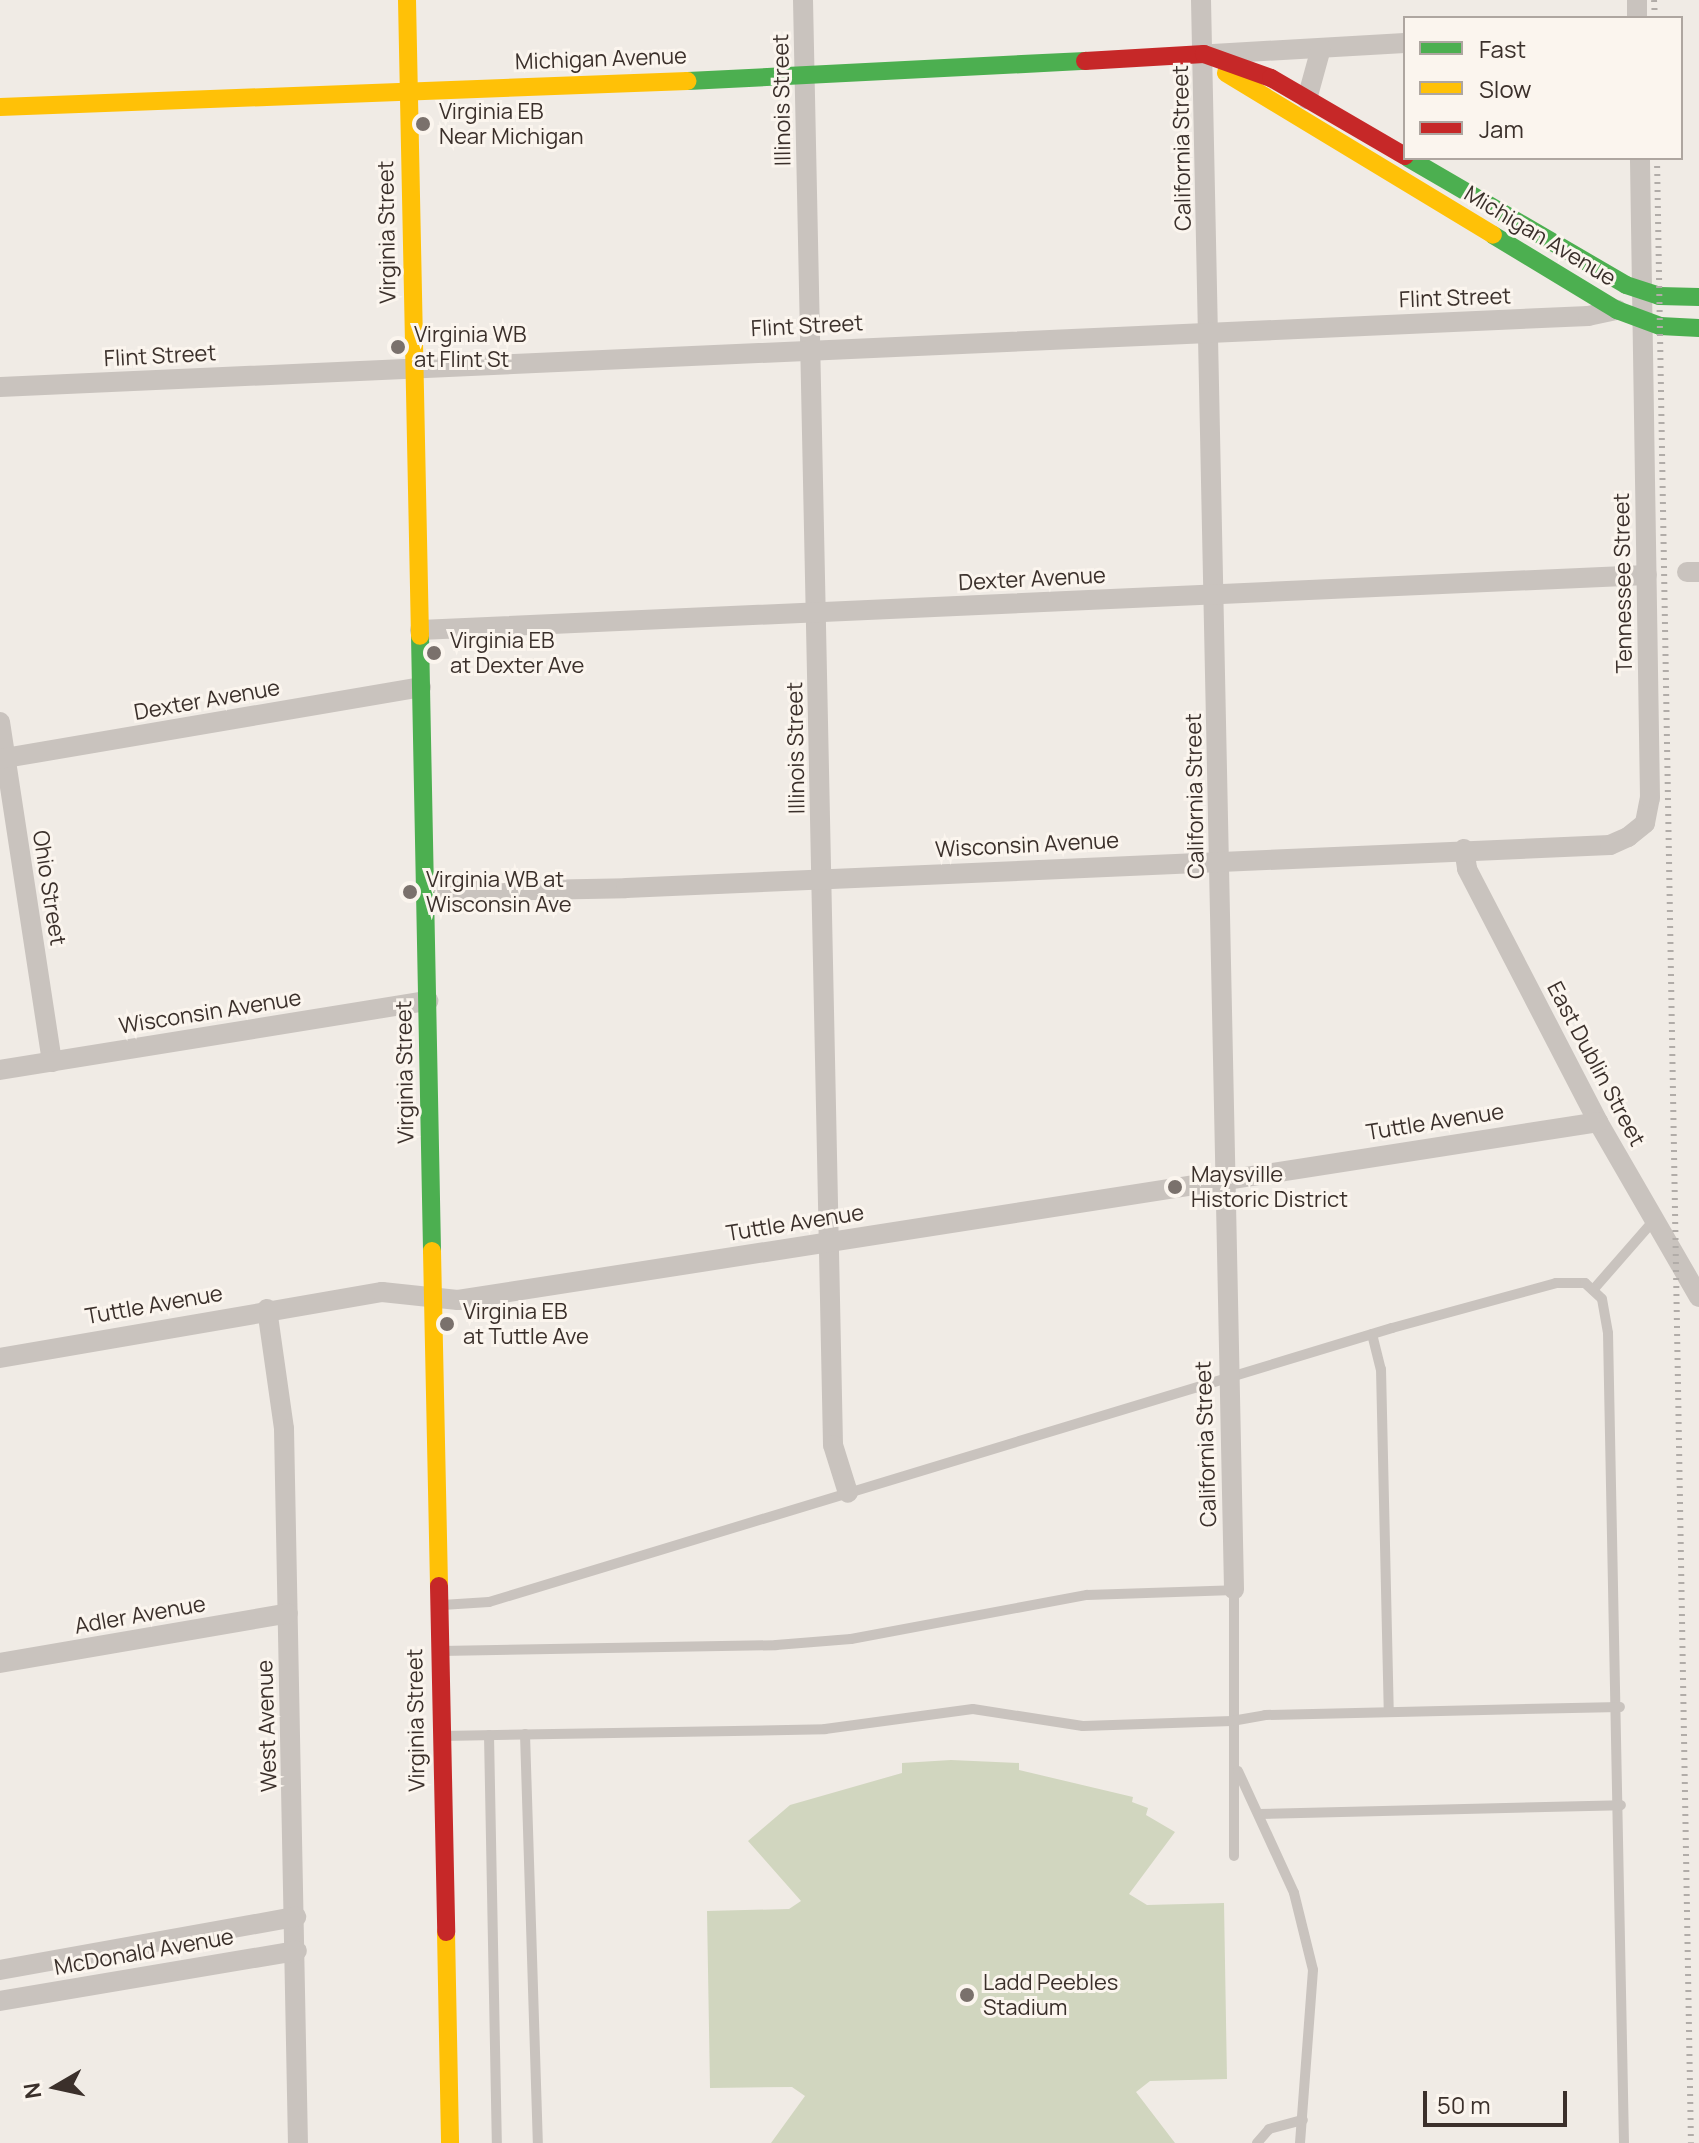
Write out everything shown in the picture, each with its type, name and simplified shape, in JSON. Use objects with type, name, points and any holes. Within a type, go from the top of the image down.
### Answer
[{"type":"main road","name":"Virginia Street","points":[[407,0],[450,2143]]},
{"type":"main road","name":"Michigan Avenue","points":[[0,107],[805,76],[1204,54],[1271,78],[1403,155]]},
{"type":"main road","name":"Michigan Avenue","points":[[1204,54],[1236,81],[1617,310],[1642,320],[1699,328]]},
{"type":"main road","name":"Michigan Avenue","points":[[1412,160],[1642,291],[1699,297]]},
{"type":"street","name":"Illinois Street","points":[[803,0],[833,1445],[848,1493]]},
{"type":"street","name":"California Street","points":[[1201,0],[1234,1590]]},
{"type":"street","points":[[1204,54],[1403,43]]},
{"type":"street","points":[[1307,99],[1321,48]]},
{"type":"street","name":"Tennessee Street","points":[[1628,837],[1645,823],[1650,798],[1640,160]]},
{"type":"street","name":"Flint Street","points":[[0,387],[1588,316],[1617,310]]},
{"type":"street","name":"Dexter Avenue","points":[[420,630],[1647,575]]},
{"type":"street","name":"Dexter Avenue","points":[[3,759],[421,687]]},
{"type":"street","name":"Ohio Street","points":[[0,722],[3,759],[52,1062]]},
{"type":"street","name":"Wisconsin Avenue","points":[[426,892],[821,879],[1220,859],[1610,845],[1628,837]]},
{"type":"street","name":"East Dublin Street","points":[[1464,849],[1467,869],[1598,1122],[1699,1297]]},
{"type":"street","name":"Wisconsin Avenue","points":[[0,1070],[428,1001]]},
{"type":"street","name":"Tuttle Avenue","points":[[0,1358],[267,1309],[382,1292],[458,1300],[1598,1122]]},
{"type":"street","name":"West Avenue","points":[[267,1309],[284,1429],[297,1951],[298,2143]]},
{"type":"street","name":"Adler Avenue","points":[[0,1663],[288,1613]]},
{"type":"street","name":"McDonald Avenue","points":[[0,1970],[296,1917]]},
{"type":"street","name":"McDonald Avenue","points":[[0,2001],[297,1951]]},
{"type":"lane","points":[[1593,1290],[1654,1220]]},
{"type":"lane","points":[[437,1605],[489,1602],[1372,1334],[1556,1283],[1585,1283],[1602,1299],[1608,1333],[1620,1707],[1624,2143]]},
{"type":"lane","points":[[1372,1334],[1381,1369],[1389,1712]]},
{"type":"lane","points":[[439,1651],[776,1645],[851,1639],[1087,1595],[1234,1590],[1232,1721],[1237,1770],[1234,1856]]},
{"type":"lane","points":[[441,1736],[825,1729],[973,1709],[1044,1724],[1232,1721],[1265,1715],[1620,1707]]},
{"type":"lane","points":[[525,1734],[538,2143]]},
{"type":"lane","points":[[489,1735],[497,2143]]},
{"type":"lane","points":[[1237,1770],[1294,1893],[1313,1970],[1300,2143]]},
{"type":"lane","points":[[1259,1814],[1621,1805]]},
{"type":"lane","points":[[1257,2143],[1269,2129],[1303,2120]]},
{"type":"green space","name":"Ladd Peebles Stadium","points":[[951,1760],[1019,1763],[1019,1770],[1133,1797],[1132,1802],[1148,1808],[1146,1815],[1175,1832],[1129,1894],[1147,1905],[1224,1903],[1227,2079],[1150,2081],[1136,2092],[1175,2143],[771,2143],[805,2096],[792,2087],[710,2088],[707,1911],[789,1909],[801,1901],[748,1841],[790,1805],[902,1773],[902,1763]]},
{"type":"railway","points":[[1654,0],[1655,16]]},
{"type":"railway","points":[[1657,160],[1691,2143]]},
{"type":"traffic: fast","points":[[688,81],[1085,61]]},
{"type":"traffic: fast","points":[[1411,160],[1626,285],[1659,296],[1699,297]]},
{"type":"traffic: fast","points":[[1493,235],[1617,310],[1660,326],[1699,328]]},
{"type":"traffic: fast","points":[[420,636],[432,1251]]},
{"type":"traffic: slow","points":[[407,0],[420,636]]},
{"type":"traffic: slow","points":[[1226,73],[1493,235]]},
{"type":"traffic: slow","points":[[0,107],[688,81]]},
{"type":"traffic: slow","points":[[432,1251],[439,1586]]},
{"type":"traffic: slow","points":[[446,1932],[450,2143]]},
{"type":"traffic: jam","points":[[1085,61],[1204,54],[1271,78],[1403,155]]},
{"type":"traffic: jam","points":[[439,1586],[446,1932]]},
{"type":"place","name":"Virginia EB Near Michigan","points":[[423,124]]},
{"type":"place","name":"Virginia WB at Flint St","points":[[398,347]]},
{"type":"place","name":"Virginia EB at Dexter Ave","points":[[434,653]]},
{"type":"place","name":"Virginia WB at Wisconsin Ave","points":[[410,892]]},
{"type":"place","name":"Maysville Historic District","points":[[1175,1187]]},
{"type":"place","name":"Virginia EB at Tuttle Ave","points":[[447,1324]]},
{"type":"place","name":"Ladd Peebles Stadium","points":[[967,1995]]}]
